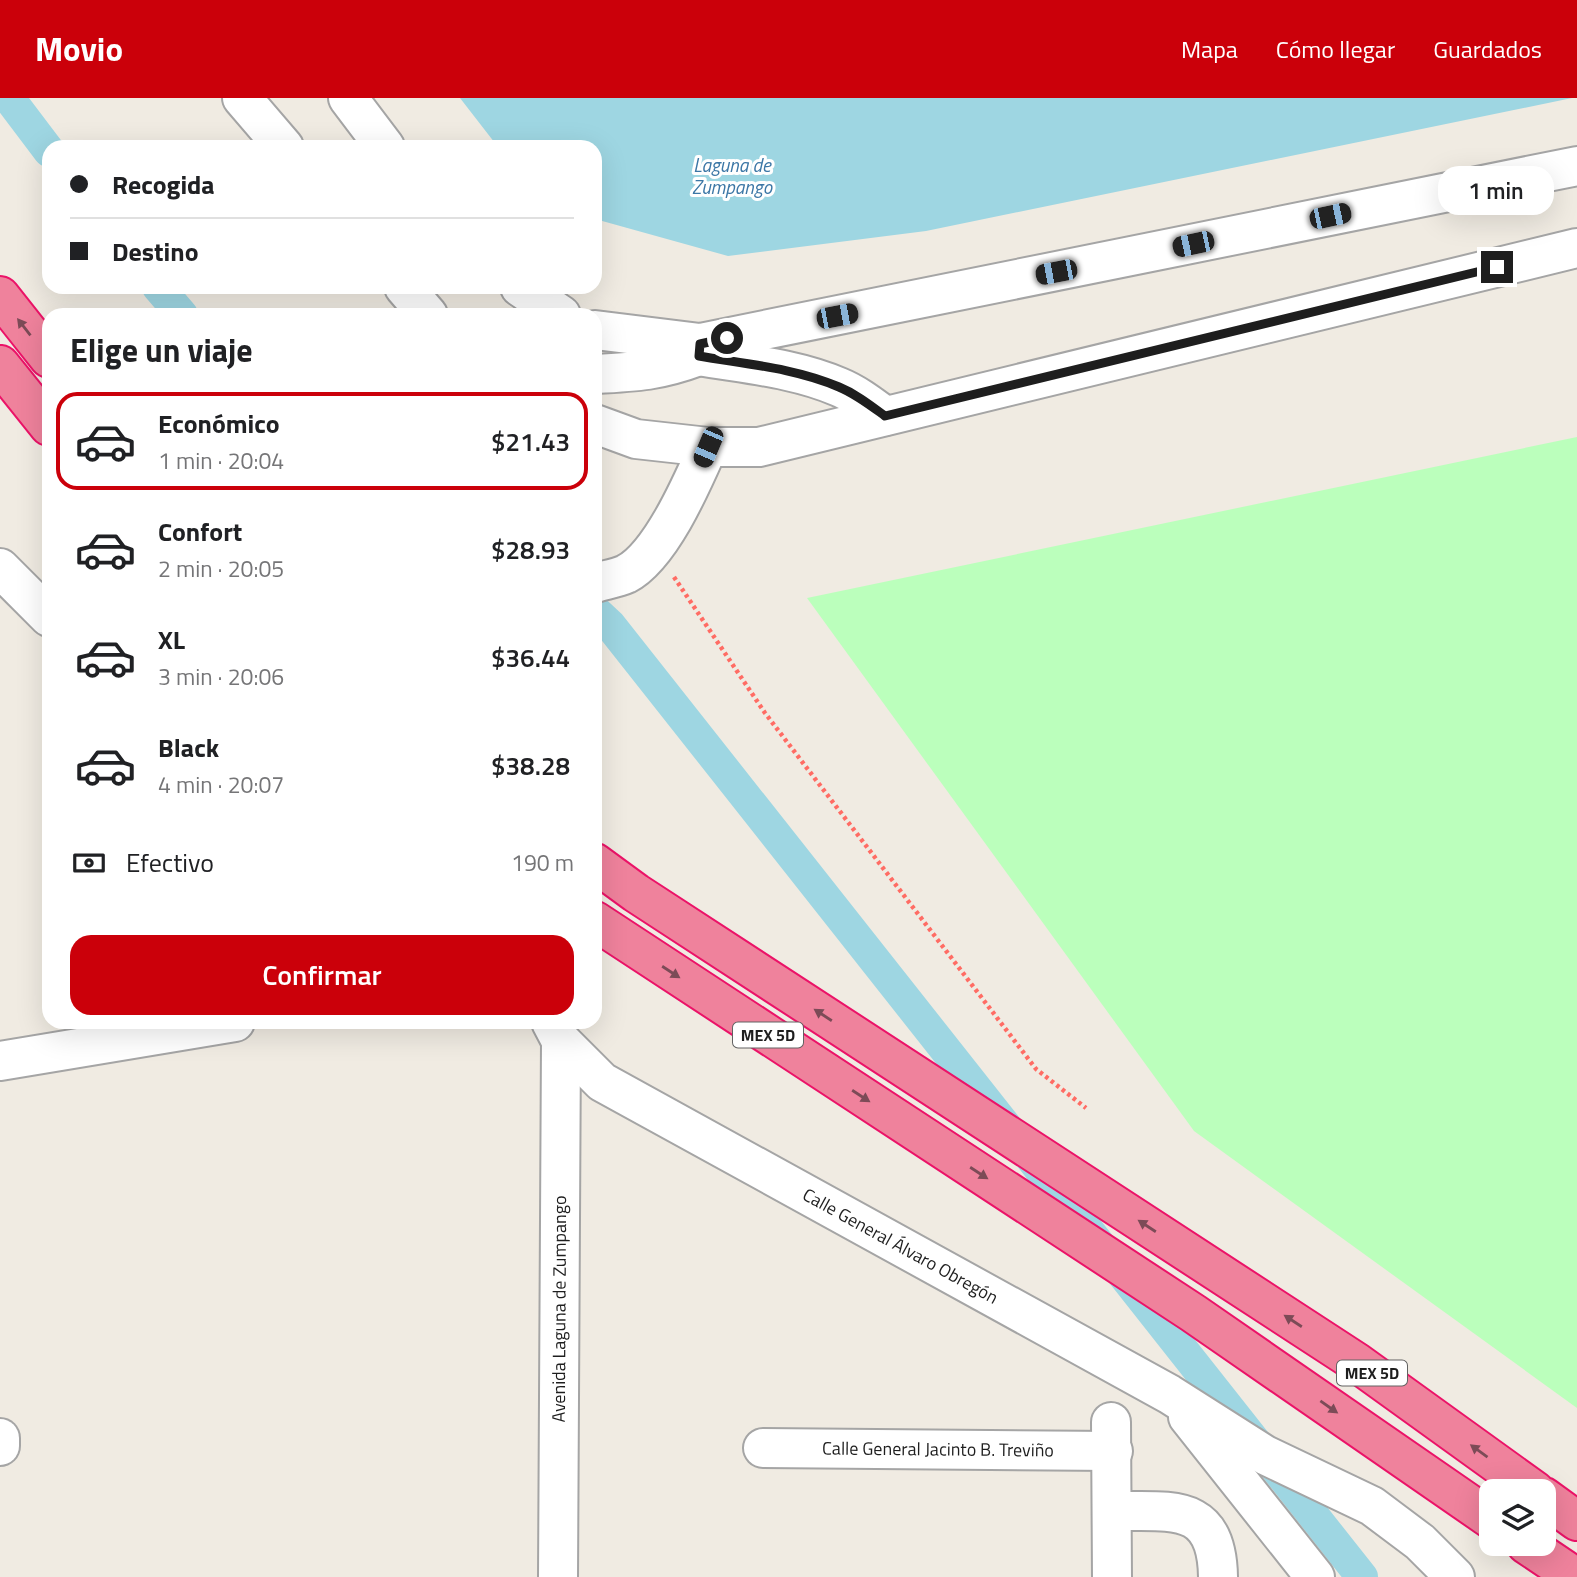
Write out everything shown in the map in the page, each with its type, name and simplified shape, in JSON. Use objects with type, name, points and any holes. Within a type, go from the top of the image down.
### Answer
[{"type":"highway","points":[[0,296],[42,349]]},
{"type":"highway","points":[[0,365],[42,417]]},
{"type":"highway","name":"MEX 5D","points":[[602,868],[636,893],[1356,1362],[1518,1479]]},
{"type":"highway","name":"MEX 5D","points":[[604,928],[1193,1312],[1479,1511]]},
{"type":"highway","points":[[1556,1506],[1577,1521]]},
{"type":"highway","points":[[1544,1556],[1575,1577]]},
{"type":"street","points":[[242,98],[278,140]]},
{"type":"street","points":[[348,98],[380,140]]},
{"type":"street","points":[[602,374],[646,372],[670,366],[699,350],[1577,166]]},
{"type":"street","points":[[602,427],[636,439],[708,447],[759,447],[1577,248]]},
{"type":"street","points":[[410,294],[422,308]]},
{"type":"street","points":[[530,294],[551,308]]},
{"type":"street","points":[[602,331],[699,350],[838,386],[858,396],[885,416]]},
{"type":"street","points":[[626,568],[687,494],[708,447]]},
{"type":"street","points":[[0,568],[42,610]]},
{"type":"street","points":[[0,1061],[193,1029]]},
{"type":"street","name":"Calle General Álvaro Obregón","points":[[556,1031],[602,1082],[1169,1394],[1265,1455],[1372,1507],[1420,1542],[1455,1577]]},
{"type":"street","name":"Avenida Laguna de Zumpango","points":[[556,1031],[558,1577]]},
{"type":"street","points":[[1169,1394],[1315,1577]]},
{"type":"street","name":"Calle General Jacinto B. Treviño","points":[[763,1448],[1112,1436],[1112,1511]]},
{"type":"street","points":[[0,1438],[0,1446]]},
{"type":"street","points":[[1112,1577],[1112,1511],[1180,1512],[1206,1527],[1217,1552],[1218,1577]]},
{"type":"path","points":[[626,568],[765,713],[1036,1069],[1086,1108]]},
{"type":"green space","points":[[1577,437],[1577,1408],[1194,1131],[807,598]]},
{"type":"water","name":"Laguna de Zumpango","points":[[460,98],[1572,98],[926,231],[728,256],[602,221],[602,140],[493,140]]},
{"type":"waterway","points":[[9,98],[42,142]]},
{"type":"waterway","points":[[164,294],[176,308]]},
{"type":"waterway","points":[[602,618],[1362,1577]]},
{"type":"route","points":[[727,338],[700,344],[699,356],[792,373],[838,386],[858,396],[885,416],[1497,267]]}]
